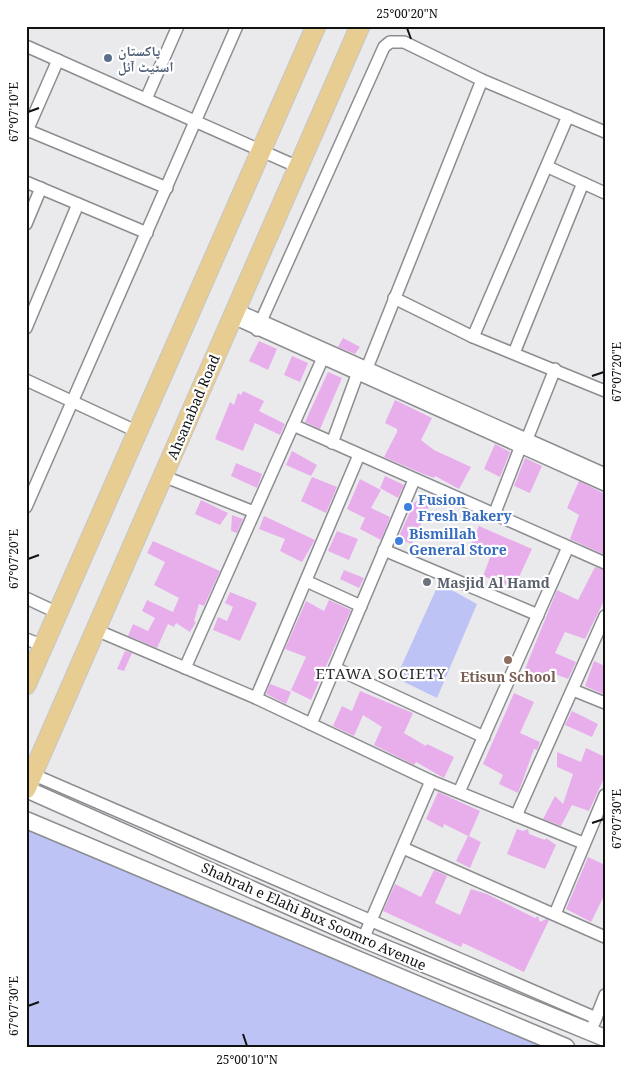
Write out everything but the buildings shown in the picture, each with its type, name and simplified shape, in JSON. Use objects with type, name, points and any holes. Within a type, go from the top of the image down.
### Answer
[{"type":"main road","points":[[26,685],[316,26]]},
{"type":"main road","name":"Ahsanabad Road","points":[[28,784],[360,26]]},
{"type":"main road","name":"Shahrah e Elahi Bux Soomro Avenue","points":[[28,784],[363,939],[597,1029]]},
{"type":"main road","name":"Shahrah e Elahi Bux Soomro Avenue","points":[[26,820],[566,1047]]},
{"type":"street","points":[[146,99],[178,26]]},
{"type":"street","points":[[26,507],[237,26]]},
{"type":"street","points":[[259,325],[384,47],[390,42],[404,42],[482,80],[605,132]]},
{"type":"street","points":[[26,46],[298,167]]},
{"type":"street","points":[[58,60],[27,132],[167,188]]},
{"type":"street","points":[[367,368],[482,80]]},
{"type":"street","points":[[473,337],[548,167],[568,116]]},
{"type":"street","points":[[548,167],[605,193]]},
{"type":"street","points":[[26,182],[147,233]]},
{"type":"street","points":[[514,353],[583,183]]},
{"type":"street","points":[[26,224],[41,188]]},
{"type":"street","points":[[26,328],[78,204]]},
{"type":"street","points":[[394,298],[473,337],[605,391]]},
{"type":"street","points":[[233,313],[367,368],[605,485]]},
{"type":"street","points":[[259,325],[322,360],[524,444],[605,474]]},
{"type":"street","points":[[185,668],[322,360]]},
{"type":"street","points":[[494,515],[555,369]]},
{"type":"street","points":[[332,443],[357,375]]},
{"type":"street","points":[[26,380],[138,432]]},
{"type":"street","points":[[293,425],[605,563]]},
{"type":"street","points":[[256,698],[359,455]]},
{"type":"street","points":[[163,476],[254,512]]},
{"type":"street","points":[[311,724],[414,480]]},
{"type":"street","points":[[459,792],[568,547]]},
{"type":"street","points":[[384,550],[538,615]]},
{"type":"street","points":[[306,582],[361,606]]},
{"type":"street","points":[[26,598],[58,613]]},
{"type":"street","points":[[516,816],[605,616]]},
{"type":"street","points":[[96,630],[256,698],[431,781],[584,843]]},
{"type":"street","points":[[26,639],[44,646]]},
{"type":"street","points":[[335,668],[484,737]]},
{"type":"street","points":[[572,690],[605,703]]},
{"type":"street","points":[[363,939],[431,781]]},
{"type":"street","points":[[28,784],[370,921],[597,1029],[605,995]]},
{"type":"street","points":[[555,914],[605,795]]},
{"type":"street","points":[[402,848],[605,936]]},
{"type":"shaded area","points":[[439,583],[477,604],[437,698],[396,678]]},
{"type":"shaded area","points":[[26,821],[556,1047],[26,1047]]},
{"type":"place","name":"پاکستان اسٹیٹ آئل","points":[[108,58]]},
{"type":"place","name":"Fusion Fresh Bakery","points":[[408,507]]},
{"type":"place","name":"Bismillah General Store","points":[[399,541]]},
{"type":"place","name":"Masjid Al Hamd","points":[[427,582]]},
{"type":"place","name":"Etisun School","points":[[508,660]]},
{"type":"district","name":"ETAWA SOCIETY","points":[[381,673]]}]
